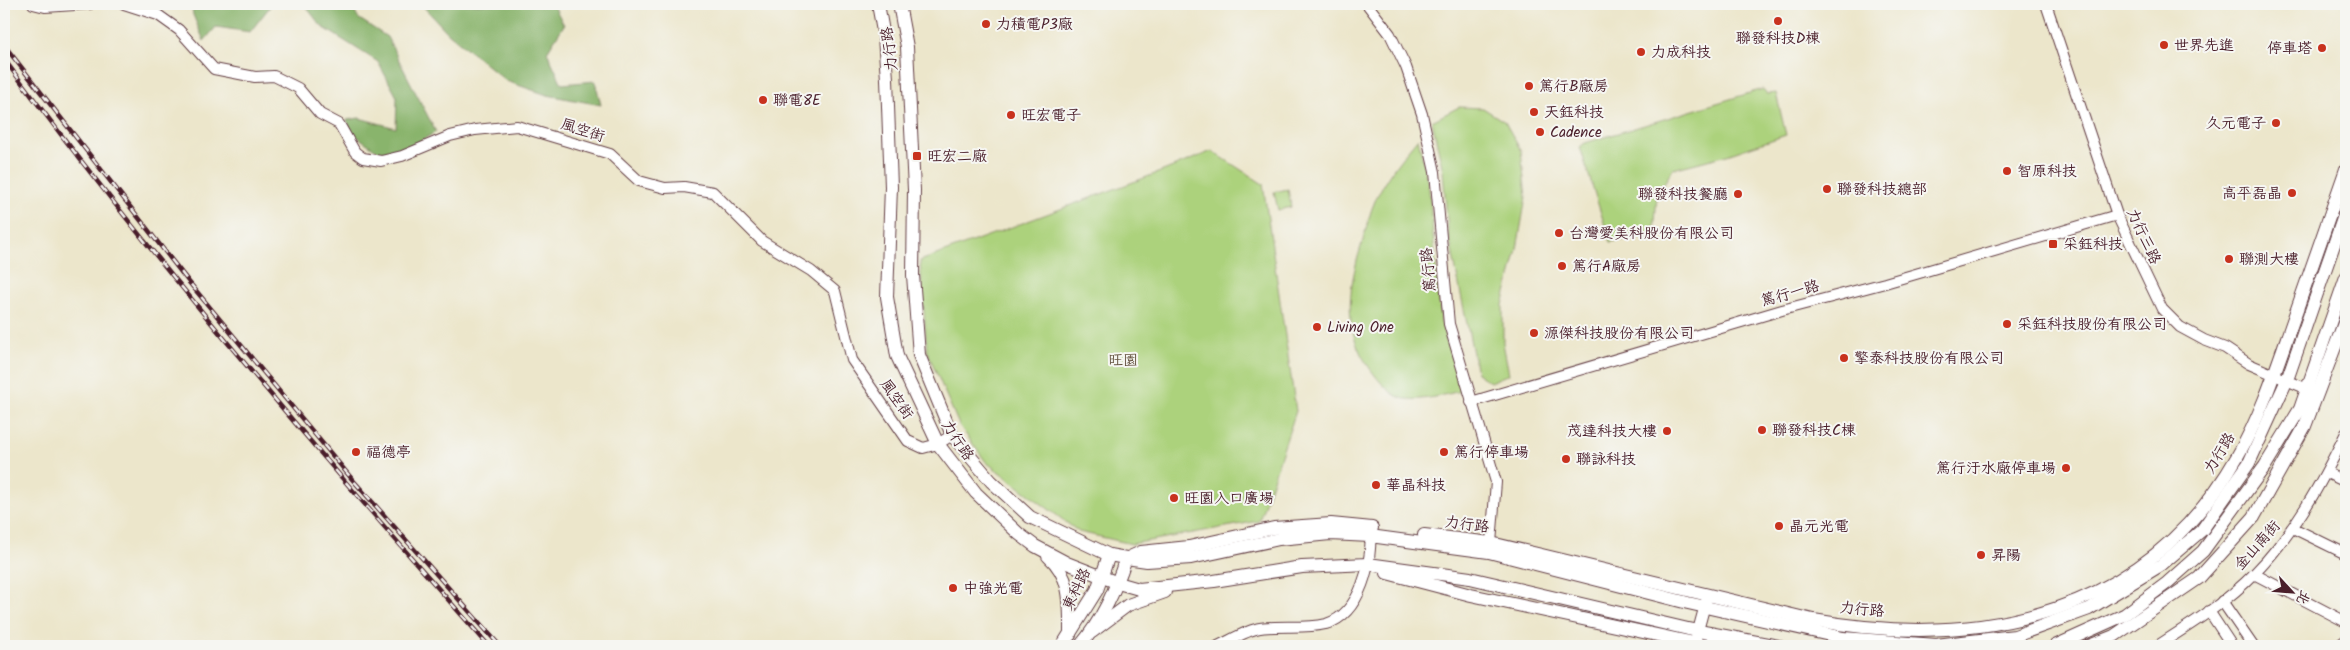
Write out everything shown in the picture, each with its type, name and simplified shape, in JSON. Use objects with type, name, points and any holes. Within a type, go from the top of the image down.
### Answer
[{"type":"street","points":[[33,4],[44,7],[90,4]]},
{"type":"street","name":"風空街","points":[[124,4],[158,15],[179,30],[214,69],[231,74],[254,77],[274,76],[298,88],[320,114],[339,124],[355,152],[363,158],[381,161],[402,156],[450,136],[475,130],[517,126],[610,154],[639,181],[665,188],[684,187],[713,192],[762,241],[811,271],[835,291],[852,360],[908,441],[923,448],[938,444]]},
{"type":"street","name":"力行路","points":[[878,4],[885,54],[890,148],[891,188],[887,297],[897,356],[938,444],[976,493],[1019,534],[1035,546],[1067,563],[1102,578],[1139,589],[1214,581],[1302,567],[1349,564],[1368,567],[1480,597],[1696,640],[1778,646]]},
{"type":"street","name":"力行路","points":[[899,4],[907,47],[914,190],[913,275],[919,355],[952,435],[990,481],[1030,517],[1109,555],[1147,561],[1190,558],[1279,539],[1370,532],[1491,543],[1843,638],[1936,645],[2015,636],[2090,609],[2161,565],[2202,530],[2249,463],[2287,380],[2346,210]]},
{"type":"street","name":"篤行路","points":[[1367,4],[1390,34],[1406,66],[1422,114],[1435,172],[1449,324],[1496,482],[1491,543]]},
{"type":"street","name":"力行三路","points":[[2046,4],[2117,215],[2162,309],[2180,327],[2204,340],[2225,348],[2249,364],[2313,391]]},
{"type":"street","name":"力行路","points":[[1370,532],[1490,552],[1707,600],[1845,626],[1951,630],[2015,622],[2085,599],[2154,557],[2196,519],[2237,458],[2268,395],[2346,169]]},
{"type":"street","name":"篤行一路","points":[[1471,402],[1782,310],[1885,283],[2117,215]]},
{"type":"street","points":[[2089,646],[2114,636],[2199,578],[2254,517],[2305,426],[2313,391],[2346,277]]},
{"type":"street","points":[[2056,646],[2124,615],[2167,583],[2203,551],[2265,466],[2313,391],[2346,318]]},
{"type":"street","name":"金山南街","points":[[2158,646],[2209,611],[2254,574],[2293,528],[2327,473],[2346,434]]},
{"type":"street","points":[[938,444],[952,435]]},
{"type":"street","points":[[2327,473],[2346,482]]},
{"type":"street","points":[[2293,528],[2346,554]]},
{"type":"street","points":[[1218,646],[1258,628],[1325,624],[1337,620],[1350,609],[1368,567],[1370,532]]},
{"type":"street","points":[[1035,546],[1051,560],[1068,585],[1070,604],[1066,642]]},
{"type":"street","name":"東科路","points":[[1066,642],[1097,590],[1109,555]]},
{"type":"street","points":[[1092,632],[1118,583],[1126,558]]},
{"type":"street","points":[[2254,574],[2346,622]]},
{"type":"street","points":[[1080,646],[1092,632],[1128,605],[1154,595],[1214,581]]},
{"type":"street","points":[[1696,640],[1707,600]]},
{"type":"street","points":[[2222,601],[2252,646]]},
{"type":"street","points":[[2209,611],[2232,646]]},
{"type":"street","name":"力行路","points":[[1696,640],[1708,646]]},
{"type":"street","points":[[2338,646],[2346,640]]},
{"type":"green space","points":[[191,4],[272,4],[250,32],[216,27],[204,41],[193,15]]},
{"type":"green space","points":[[304,4],[351,4],[358,18],[387,37],[436,132],[389,159],[352,133],[347,120],[359,118],[396,128],[397,97],[378,62],[321,26]]},
{"type":"green space","points":[[421,4],[553,4],[564,25],[547,52],[562,84],[595,81],[601,105],[547,95],[506,81],[448,33]]},
{"type":"green space","points":[[1763,89],[1767,94],[1776,93],[1786,135],[1727,155],[1673,169],[1657,194],[1654,235],[1610,242],[1580,147],[1585,143]]},
{"type":"green space","points":[[1459,107],[1483,108],[1505,122],[1521,151],[1526,197],[1517,249],[1503,305],[1503,343],[1509,374],[1490,382],[1477,373],[1448,231],[1443,171],[1432,121]]},
{"type":"green space","points":[[1418,138],[1429,189],[1441,322],[1461,391],[1419,399],[1405,399],[1390,392],[1381,383],[1361,354],[1351,322],[1350,305],[1354,271],[1373,205],[1389,176]]},
{"type":"green space","name":"旺園","points":[[1212,151],[1263,184],[1296,411],[1259,521],[1132,544],[1079,532],[986,462],[959,425],[927,351],[920,261]]},
{"type":"green space","points":[[1288,189],[1291,207],[1278,210],[1274,192]]},
{"type":"railway","points":[[4,45],[188,281],[352,479],[500,646]]},
{"type":"railway","points":[[4,59],[120,210],[240,358],[489,646]]},
{"type":"place","name":"聯發科技D棟","points":[[1778,21]]},
{"type":"place","name":"力積電P3廠","points":[[986,24]]},
{"type":"place","name":"世界先進","points":[[2164,45]]},
{"type":"place","name":"停車塔","points":[[2322,48]]},
{"type":"place","name":"力成科技","points":[[1641,52]]},
{"type":"place","name":"篤行B廠房","points":[[1529,86]]},
{"type":"place","name":"聯電8E","points":[[763,100]]},
{"type":"place","name":"天鈺科技","points":[[1534,112]]},
{"type":"place","name":"旺宏電子","points":[[1011,115]]},
{"type":"place","name":"久元電子","points":[[2276,123]]},
{"type":"place","name":"Cadence","points":[[1540,132]]},
{"type":"place","name":"旺宏二廠","points":[[917,156]]},
{"type":"place","name":"智原科技","points":[[2007,171]]},
{"type":"place","name":"聯發科技總部","points":[[1827,189]]},
{"type":"place","name":"高平磊晶","points":[[2292,193]]},
{"type":"place","name":"聯發科技餐廳","points":[[1738,194]]},
{"type":"place","name":"台灣愛美科股份有限公司","points":[[1559,233]]},
{"type":"place","name":"采鈺科技","points":[[2053,244]]},
{"type":"place","name":"聯測大樓","points":[[2229,259]]},
{"type":"place","name":"篤行A廠房","points":[[1562,266]]},
{"type":"place","name":"采鈺科技股份有限公司","points":[[2007,324]]},
{"type":"place","name":"Living One","points":[[1317,327]]},
{"type":"place","name":"源傑科技股份有限公司","points":[[1534,333]]},
{"type":"place","name":"擎泰科技股份有限公司","points":[[1844,358]]},
{"type":"place","name":"聯發科技C棟","points":[[1762,430]]},
{"type":"place","name":"茂達科技大樓","points":[[1667,431]]},
{"type":"place","name":"福德亭","points":[[356,452]]},
{"type":"place","name":"篤行停車場","points":[[1444,452]]},
{"type":"place","name":"聯詠科技","points":[[1566,459]]},
{"type":"place","name":"篤行汙水廠停車場","points":[[2066,468]]},
{"type":"place","name":"華晶科技","points":[[1376,485]]},
{"type":"place","name":"旺園入口廣場","points":[[1174,498]]},
{"type":"place","name":"晶元光電","points":[[1779,526]]},
{"type":"place","name":"昇陽","points":[[1981,555]]},
{"type":"place","name":"中強光電","points":[[953,588]]}]
